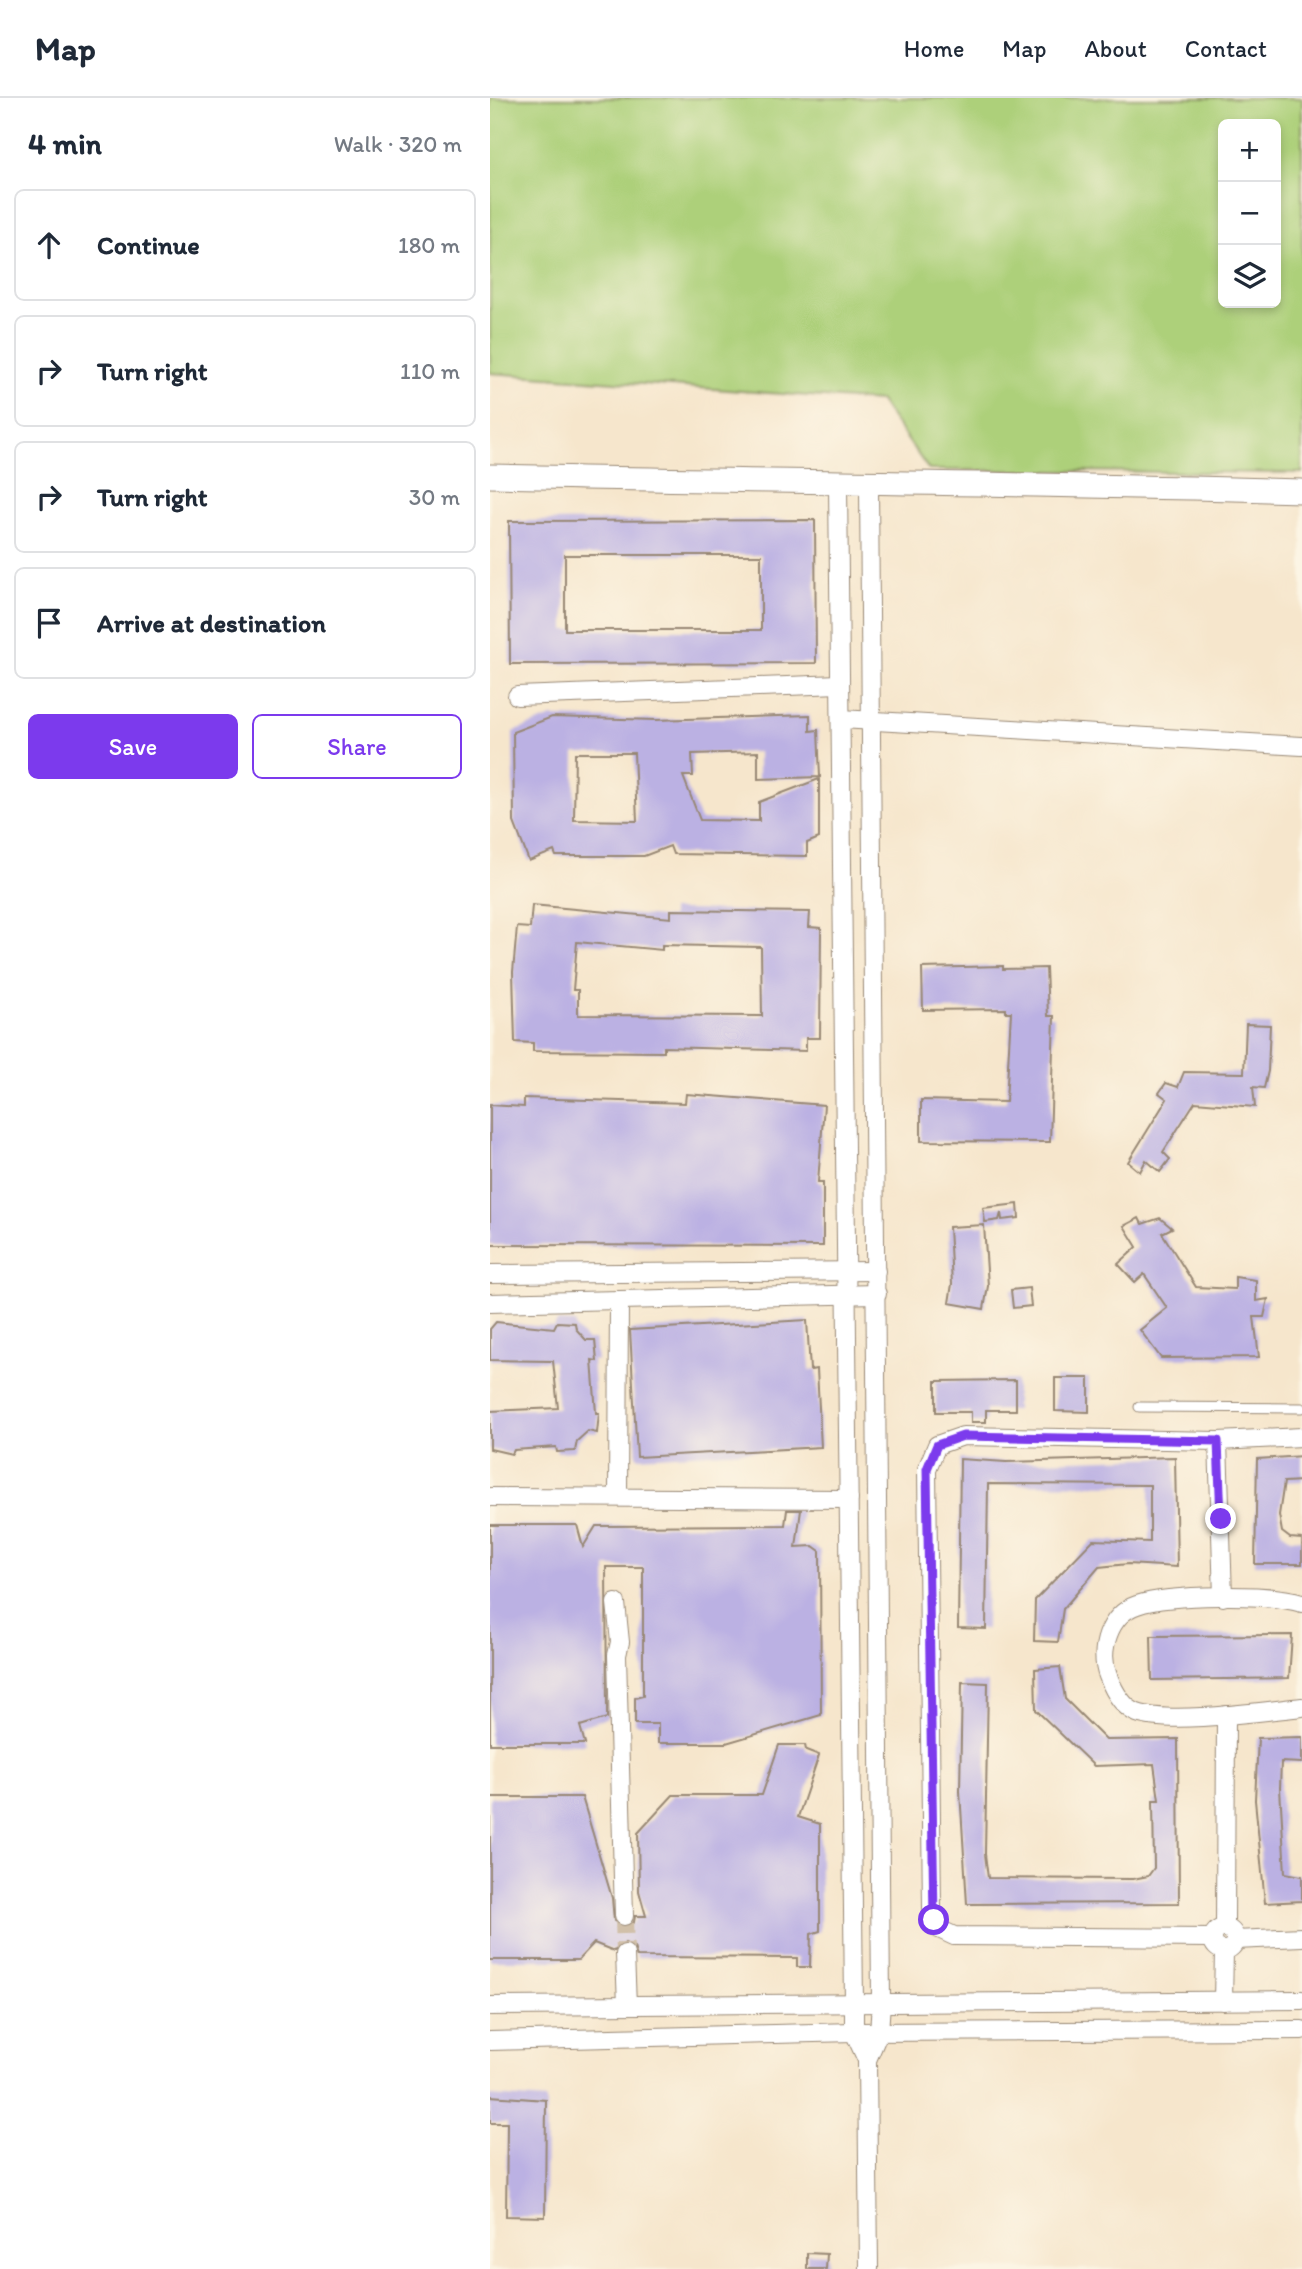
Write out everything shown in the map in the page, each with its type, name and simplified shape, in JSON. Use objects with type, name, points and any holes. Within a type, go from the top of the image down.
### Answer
[{"type":"street","points":[[490,476],[869,485],[1098,485],[1302,491]]},
{"type":"street","points":[[838,484],[848,1271],[853,2004],[854,2032],[867,2060]]},
{"type":"street","points":[[869,485],[881,2003],[879,2032],[867,2060],[869,2269]]},
{"type":"street","points":[[517,696],[840,684]]},
{"type":"street","points":[[841,719],[1302,746]]},
{"type":"street","points":[[490,1274],[876,1270]]},
{"type":"street","points":[[490,1303],[877,1294]]},
{"type":"street","points":[[618,1497],[619,1301]]},
{"type":"street","points":[[1302,1437],[1218,1441],[963,1436],[937,1445],[927,1469],[932,1908],[937,1928],[954,1936],[1224,1939],[1302,1937]]},
{"type":"street","points":[[1218,1441],[1223,1597]]},
{"type":"street","points":[[490,1497],[849,1499]]},
{"type":"street","points":[[1302,1603],[1223,1597],[1136,1605],[1116,1619],[1105,1642],[1105,1669],[1114,1693],[1135,1712],[1164,1716],[1226,1715],[1302,1707]]},
{"type":"street","points":[[616,1603],[620,1642],[617,1655],[624,1916]]},
{"type":"street","points":[[1223,2001],[1226,1715]]},
{"type":"street","points":[[625,1954],[627,2005]]},
{"type":"street","points":[[490,2006],[1302,2000]]},
{"type":"street","points":[[490,2041],[854,2032],[1302,2030]]},
{"type":"lane","points":[[1139,1407],[1302,1408]]},
{"type":"green space","points":[[490,98],[1302,98],[1302,473],[929,470],[880,401],[490,373]]},
{"type":"building","points":[[815,520],[816,663],[510,664],[509,521]],"holes":[[[565,555],[761,555],[761,630],[565,630]]]},
{"type":"building","points":[[810,715],[810,731],[818,730],[820,777],[758,779],[758,752],[692,754],[693,776],[683,776],[700,820],[759,821],[759,802],[819,779],[819,838],[807,843],[807,856],[673,854],[670,846],[644,856],[556,856],[554,851],[529,861],[514,822],[513,732],[552,717],[656,720]],"holes":[[[575,753],[634,753],[637,821],[574,820]]]},
{"type":"building","points":[[532,905],[671,918],[671,910],[810,912],[809,927],[821,928],[820,1038],[806,1038],[806,1051],[664,1047],[664,1052],[533,1051],[533,1043],[515,1042],[513,972],[517,927],[530,928]],"holes":[[[577,942],[662,950],[662,945],[761,947],[762,1016],[578,1015],[578,990],[573,990]]]},
{"type":"building","points":[[1003,966],[1003,969],[1046,968],[1048,1016],[1054,1016],[1050,1142],[921,1141],[921,1100],[1006,1102],[1011,1012],[1006,1012],[1006,1009],[923,1010],[922,968]]},
{"type":"building","points":[[1246,1024],[1270,1025],[1268,1071],[1264,1088],[1253,1087],[1255,1107],[1195,1102],[1163,1152],[1170,1159],[1160,1172],[1146,1160],[1140,1172],[1128,1162],[1167,1099],[1159,1093],[1166,1083],[1178,1087],[1184,1072],[1244,1073]]},
{"type":"building","points":[[686,1094],[824,1105],[818,1182],[823,1182],[823,1246],[490,1245],[490,1105],[524,1107],[524,1098],[685,1103]]},
{"type":"building","points":[[1018,1204],[1019,1218],[1002,1220],[1001,1213],[999,1220],[985,1222],[983,1208]]},
{"type":"building","points":[[1139,1218],[1142,1224],[1160,1218],[1172,1228],[1162,1233],[1196,1287],[1235,1289],[1235,1277],[1256,1280],[1256,1301],[1268,1299],[1264,1317],[1254,1317],[1259,1357],[1161,1358],[1140,1330],[1167,1308],[1144,1274],[1135,1282],[1118,1264],[1137,1247],[1124,1226]]},
{"type":"building","points":[[984,1225],[988,1286],[984,1309],[949,1303],[952,1284],[949,1227]]},
{"type":"building","points":[[1029,1288],[1031,1306],[1013,1308],[1011,1290]]},
{"type":"building","points":[[807,1320],[810,1370],[817,1369],[821,1447],[637,1457],[630,1330]]},
{"type":"building","points":[[496,1322],[554,1328],[557,1322],[575,1323],[576,1329],[586,1340],[595,1340],[597,1361],[592,1360],[596,1413],[599,1413],[597,1433],[588,1431],[577,1441],[575,1451],[557,1452],[556,1447],[514,1450],[512,1454],[490,1449],[490,1411],[558,1408],[553,1361],[490,1360],[490,1329]]},
{"type":"building","points":[[1055,1378],[1089,1378],[1089,1412],[1055,1411]]},
{"type":"building","points":[[1016,1380],[1016,1410],[986,1410],[986,1422],[971,1422],[971,1412],[936,1412],[936,1381]]},
{"type":"building","points":[[1302,1456],[1302,1481],[1284,1482],[1279,1515],[1282,1532],[1290,1538],[1302,1539],[1302,1564],[1255,1564],[1257,1459]]},
{"type":"building","points":[[1175,1457],[1177,1567],[1128,1564],[1099,1567],[1063,1609],[1058,1642],[1034,1641],[1035,1600],[1093,1540],[1150,1542],[1150,1485],[988,1484],[986,1629],[958,1628],[960,1459],[1006,1462]]},
{"type":"building","points":[[787,1510],[801,1510],[796,1547],[813,1546],[820,1551],[821,1715],[726,1743],[658,1743],[658,1724],[635,1724],[635,1698],[643,1696],[643,1567],[606,1567],[607,1718],[580,1726],[585,1744],[490,1744],[490,1525],[577,1525],[583,1547],[596,1526],[785,1525]]},
{"type":"building","points":[[1292,1635],[1289,1678],[1152,1680],[1151,1636]]},
{"type":"building","points":[[1060,1667],[1065,1699],[1106,1740],[1178,1739],[1179,1903],[967,1904],[960,1791],[962,1682],[988,1683],[985,1854],[988,1878],[1133,1879],[1148,1876],[1154,1868],[1153,1800],[1159,1800],[1154,1764],[1094,1766],[1036,1710],[1035,1669]]},
{"type":"building","points":[[1302,1737],[1302,1763],[1281,1762],[1280,1788],[1285,1873],[1302,1876],[1302,1901],[1265,1903],[1255,1800],[1258,1738]]},
{"type":"building","points":[[779,1745],[805,1745],[806,1750],[819,1755],[798,1817],[820,1824],[820,1931],[811,1934],[810,1967],[797,1967],[797,1958],[637,1957],[634,1947],[625,1943],[614,1951],[594,1943],[578,1960],[490,1960],[490,1797],[582,1797],[612,1898],[614,1921],[625,1927],[634,1922],[635,1916],[646,1916],[639,1891],[638,1833],[673,1795],[762,1795]]},
{"type":"building","points":[[490,2096],[546,2100],[545,2217],[506,2216],[507,2123],[490,2123]]},
{"type":"building","points":[[807,2253],[827,2254],[826,2269],[807,2269]]},
{"type":"tunnel","points":[[624,1916],[625,1954]]},
{"type":"route","points":[[934,1920],[927,1469],[937,1445],[963,1436],[1218,1441],[1221,1519]]}]
